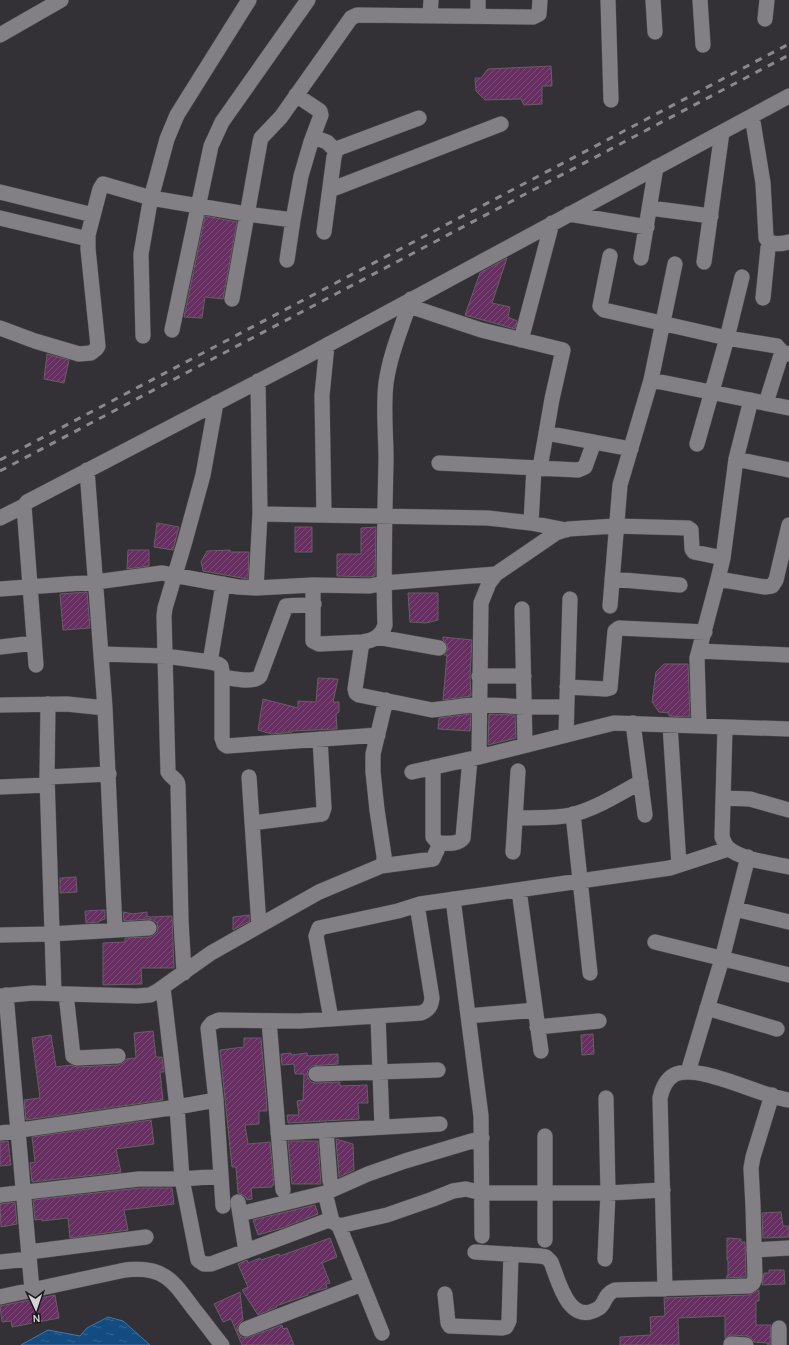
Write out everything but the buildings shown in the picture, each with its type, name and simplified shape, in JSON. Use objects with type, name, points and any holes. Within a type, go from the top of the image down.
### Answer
[{"type":"street","points":[[0,35],[61,0]]},
{"type":"street","points":[[143,336],[141,254],[151,198],[167,139],[172,124],[249,0]]},
{"type":"street","points":[[172,330],[213,138],[222,122],[308,0]]},
{"type":"street","points":[[430,16],[431,0]]},
{"type":"street","points":[[478,0],[478,16]]},
{"type":"street","points":[[232,299],[246,214],[261,138],[281,117],[347,22],[353,16],[537,16],[540,11],[540,0]]},
{"type":"street","points":[[608,0],[611,100]]},
{"type":"street","points":[[653,0],[655,32]]},
{"type":"street","points":[[700,0],[703,45]]},
{"type":"street","points":[[765,19],[767,0]]},
{"type":"street","points":[[288,260],[301,176],[321,115],[320,111],[296,95]]},
{"type":"street","points":[[0,518],[24,506],[33,498],[410,303],[552,223],[789,96]]},
{"type":"street","points":[[752,116],[763,183],[766,238],[769,243],[763,298]]},
{"type":"street","points":[[324,232],[336,151],[339,148],[419,118]]},
{"type":"street","points":[[330,190],[501,124]]},
{"type":"street","points":[[704,262],[722,132]]},
{"type":"street","points":[[313,137],[327,142],[336,151]]},
{"type":"street","points":[[641,258],[656,168]]},
{"type":"street","points":[[0,328],[35,341],[79,354],[91,353],[96,349],[98,346],[88,239],[100,189],[103,184],[151,198],[246,214],[293,220]]},
{"type":"street","points":[[0,192],[93,215]]},
{"type":"street","points":[[650,208],[711,216]]},
{"type":"street","points":[[569,214],[647,227]]},
{"type":"street","points":[[0,218],[88,239]]},
{"type":"street","points":[[521,340],[552,223]]},
{"type":"street","points":[[769,243],[780,244],[789,242]]},
{"type":"street","points":[[610,256],[600,306],[602,309],[727,338],[777,346],[785,353],[758,401],[736,459],[723,558],[699,651],[697,665],[699,726]]},
{"type":"street","points":[[610,606],[620,486],[651,380],[675,264]]},
{"type":"street","points":[[697,444],[727,338],[742,277]]},
{"type":"street","points":[[410,303],[481,330],[563,350],[546,433],[537,468],[531,523]]},
{"type":"street","points":[[313,585],[313,641],[319,644],[362,642],[378,637],[383,631],[385,626],[386,387],[396,343],[410,303]]},
{"type":"street","points":[[324,515],[322,395],[327,345]]},
{"type":"street","points":[[651,380],[789,408]]},
{"type":"street","points":[[256,588],[260,514],[258,382]]},
{"type":"street","points":[[184,973],[181,921],[178,785],[177,780],[168,772],[164,608],[185,542],[203,475],[216,403]]},
{"type":"street","points":[[546,433],[631,449]]},
{"type":"street","points":[[439,463],[582,469],[585,467],[594,442]]},
{"type":"street","points":[[736,459],[789,470]]},
{"type":"street","points":[[87,470],[105,708],[115,930]]},
{"type":"street","points":[[24,506],[36,665]]},
{"type":"street","points":[[260,514],[488,518],[531,523],[566,530]]},
{"type":"street","points":[[718,579],[765,587],[772,586],[776,580],[789,525]]},
{"type":"street","points":[[438,843],[457,842],[461,841],[463,838],[474,758],[479,704],[481,603],[489,583],[496,574],[556,533],[566,530],[616,526],[688,528],[691,530],[692,549],[694,552],[723,558]]},
{"type":"street","points":[[0,589],[96,582],[162,573],[223,584],[256,588],[313,585],[370,586],[384,583],[496,574]]},
{"type":"street","points":[[612,579],[680,585]]},
{"type":"street","points":[[210,662],[223,584]]},
{"type":"street","points":[[566,735],[570,599]]},
{"type":"street","points":[[222,677],[250,680],[258,678],[286,606],[314,604]]},
{"type":"street","points":[[522,609],[525,745]]},
{"type":"street","points":[[567,687],[610,688],[615,631],[619,628],[705,632]]},
{"type":"street","points":[[378,637],[439,648]]},
{"type":"street","points":[[362,642],[355,689],[356,693],[359,695],[432,710],[479,704],[524,707],[567,707]]},
{"type":"street","points":[[0,647],[34,643]]},
{"type":"street","points":[[699,651],[789,655]]},
{"type":"street","points":[[101,654],[165,656],[210,662],[221,666],[222,738],[224,744],[227,746],[378,735]]},
{"type":"street","points":[[480,676],[524,676]]},
{"type":"street","points":[[381,866],[384,861],[384,856],[377,810],[373,772],[373,754],[386,700]]},
{"type":"street","points":[[0,704],[68,704],[105,708]]},
{"type":"street","points":[[48,704],[47,781],[51,934],[60,994],[74,1056],[77,1058],[118,1056]]},
{"type":"street","points":[[412,772],[614,723],[789,729]]},
{"type":"street","points":[[633,723],[645,815]]},
{"type":"street","points":[[670,725],[679,865]]},
{"type":"street","points":[[725,727],[722,837],[724,844],[728,849],[741,855],[789,867]]},
{"type":"street","points":[[252,823],[322,814],[324,808],[320,739]]},
{"type":"street","points":[[32,1290],[24,1191],[3,995],[33,993],[138,996],[150,995],[163,988],[211,953],[319,892],[381,866],[433,859],[438,848],[438,843],[435,840],[433,833],[433,767]]},
{"type":"street","points":[[513,852],[518,771]]},
{"type":"street","points":[[0,786],[109,774]]},
{"type":"street","points":[[249,777],[259,926]]},
{"type":"street","points":[[515,818],[573,814],[599,805],[641,782]]},
{"type":"street","points":[[723,798],[750,800],[789,810]]},
{"type":"street","points":[[573,814],[590,973]]},
{"type":"street","points":[[331,1019],[316,936],[319,928],[398,911],[417,905],[670,868],[728,849]]},
{"type":"street","points":[[688,1072],[722,958],[748,857]]},
{"type":"street","points":[[519,890],[540,1051]]},
{"type":"street","points":[[453,899],[481,1116],[482,1236]]},
{"type":"street","points":[[223,1206],[216,1100],[208,1028],[212,1023],[219,1020],[300,1021],[421,1013],[428,1010],[432,1004],[432,998],[417,905]]},
{"type":"street","points":[[735,909],[789,922]]},
{"type":"street","points":[[0,935],[51,934],[149,928]]},
{"type":"street","points":[[655,942],[789,975]]},
{"type":"street","points":[[163,988],[177,1107],[182,1179],[198,1260],[204,1264],[211,1264],[326,1221],[335,1224],[387,1215],[433,1200],[453,1191],[466,1189],[482,1193],[608,1193],[663,1190]]},
{"type":"street","points":[[707,1008],[777,1029]]},
{"type":"street","points":[[468,1016],[535,1010]]},
{"type":"street","points":[[378,1016],[382,1127]]},
{"type":"street","points":[[269,1021],[283,1190]]},
{"type":"street","points":[[537,1027],[599,1021]]},
{"type":"street","points":[[316,1074],[438,1070]]},
{"type":"street","points":[[665,1289],[660,1098],[662,1088],[668,1080],[679,1073],[688,1072],[703,1074],[789,1100]]},
{"type":"street","points":[[475,1252],[534,1255],[546,1258],[551,1262],[566,1300],[573,1309],[581,1313],[592,1312],[601,1307],[606,1296],[615,1290],[749,1286],[753,1283],[755,1278],[751,1168],[772,1095]]},
{"type":"street","points":[[605,1259],[608,1193],[606,1098]]},
{"type":"street","points":[[0,1133],[216,1100]]},
{"type":"street","points":[[278,1133],[440,1124]]},
{"type":"street","points":[[326,1130],[328,1187],[335,1224],[382,1333]]},
{"type":"street","points":[[545,1136],[545,1240]]},
{"type":"street","points":[[246,1251],[239,1208],[328,1187],[405,1161],[482,1138]]},
{"type":"street","points":[[0,1195],[24,1191],[139,1179],[182,1179],[221,1176]]},
{"type":"street","points":[[0,1262],[146,1237]]},
{"type":"street","points":[[754,1250],[789,1248]]},
{"type":"street","points":[[445,1294],[448,1323],[450,1326],[506,1327],[509,1321],[511,1254]]},
{"type":"street","points":[[0,1297],[125,1270],[140,1268],[154,1271],[166,1277],[176,1285],[222,1345]]},
{"type":"street","points":[[246,1329],[362,1284]]},
{"type":"street","points":[[779,1328],[779,1345]]},
{"type":"street","points":[[731,1344],[746,1345]]},
{"type":"water","points":[[108,1317],[123,1321],[150,1345],[21,1345],[48,1330],[80,1336],[87,1328]]},
{"type":"railway","points":[[0,460],[789,44]]},
{"type":"railway","points":[[0,471],[789,55]]}]
